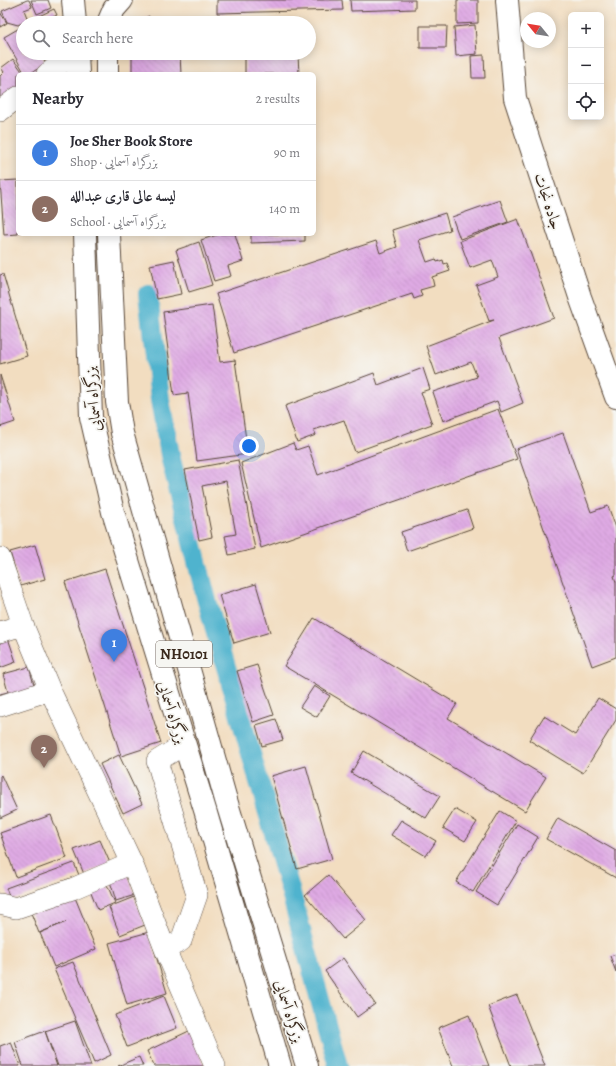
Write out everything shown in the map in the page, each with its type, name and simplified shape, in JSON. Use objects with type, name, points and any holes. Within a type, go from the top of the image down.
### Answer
[{"type":"main road","points":[[73,0],[74,16]]},
{"type":"main road","points":[[111,16],[114,9],[122,0]]},
{"type":"main road","name":"جاده نجات","points":[[508,1],[515,98],[580,297],[616,397]]},
{"type":"main road","points":[[77,60],[78,72]]},
{"type":"main road","points":[[107,60],[107,72]]},
{"type":"main road","name":"بزرگراه آسمایی","points":[[85,236],[91,417],[113,512],[183,745],[205,810],[280,1066]]},
{"type":"main road","name":"بزرگراه آسمایی","points":[[109,236],[117,402],[122,433],[226,800],[307,1066]]},
{"type":"street","points":[[50,72],[66,60]]},
{"type":"street","points":[[0,112],[16,99]]},
{"type":"street","points":[[0,558],[23,625],[50,690],[132,863],[165,949],[215,1066]]},
{"type":"street","points":[[0,632],[23,625]]},
{"type":"street","points":[[0,706],[50,690]]},
{"type":"street","points":[[165,949],[180,941],[197,895],[157,760],[183,745]]},
{"type":"street","points":[[0,904],[16,908],[72,889],[132,863]]},
{"type":"building","points":[[27,0],[29,0],[32,7],[24,10],[26,16],[16,16],[16,24],[7,22],[2,11]]},
{"type":"building","points":[[31,0],[48,0],[51,8],[37,14]]},
{"type":"building","points":[[217,0],[342,0],[343,10],[217,13]]},
{"type":"building","points":[[350,0],[415,0],[415,9],[351,11]]},
{"type":"building","points":[[457,0],[478,0],[478,23],[457,24]]},
{"type":"building","points":[[54,9],[57,15],[55,16],[39,16]]},
{"type":"building","points":[[0,12],[7,23],[0,27]]},
{"type":"building","points":[[475,25],[477,54],[456,56],[454,27]]},
{"type":"building","points":[[420,26],[447,26],[446,48],[420,48]]},
{"type":"building","points":[[16,30],[16,58],[4,37]]},
{"type":"building","points":[[484,55],[485,78],[472,78],[471,56]]},
{"type":"building","points":[[13,59],[23,72],[16,72],[16,92],[0,104],[0,76],[4,72],[1,68]]},
{"type":"building","points":[[17,60],[44,60],[46,64],[32,72],[24,72]]},
{"type":"building","points":[[132,60],[180,60],[181,72],[132,72]]},
{"type":"building","points":[[245,60],[298,60],[299,72],[245,72]]},
{"type":"building","points":[[16,180],[16,234],[4,235],[0,181]]},
{"type":"building","points":[[500,200],[508,222],[460,239],[452,217]]},
{"type":"building","points":[[445,213],[450,230],[419,240],[427,262],[436,259],[437,262],[443,260],[444,264],[447,263],[450,271],[432,277],[434,286],[420,290],[422,296],[414,299],[412,294],[234,353],[216,294],[376,241],[380,253],[397,247],[392,230]]},
{"type":"building","points":[[518,219],[554,318],[499,338],[523,403],[501,412],[497,401],[443,421],[433,392],[477,377],[471,362],[436,375],[426,346],[494,320],[489,321],[476,285],[498,277],[492,260],[470,268],[460,241]]},
{"type":"building","points":[[214,236],[236,236],[243,261],[228,266],[231,276],[214,281],[201,240]]},
{"type":"building","points":[[251,236],[305,236],[305,241],[251,243]]},
{"type":"building","points":[[199,242],[212,285],[189,292],[176,250]]},
{"type":"building","points":[[174,260],[181,294],[157,299],[150,265]]},
{"type":"building","points":[[3,274],[27,356],[0,364],[0,275]]},
{"type":"building","points":[[212,305],[220,362],[235,360],[248,454],[197,461],[188,393],[174,395],[163,312]]},
{"type":"building","points":[[423,368],[430,389],[421,392],[432,424],[355,452],[344,420],[314,430],[316,435],[297,442],[285,406],[374,373],[378,385]]},
{"type":"building","points":[[0,375],[15,422],[0,427]]},
{"type":"building","points":[[498,409],[517,459],[261,548],[241,463],[293,443],[296,450],[308,446],[318,475]]},
{"type":"building","points":[[563,433],[591,512],[608,506],[616,528],[616,575],[614,576],[616,582],[616,657],[592,666],[516,449]]},
{"type":"building","points":[[238,460],[255,549],[229,555],[225,536],[236,534],[226,481],[202,486],[212,537],[199,540],[185,470]]},
{"type":"building","points":[[467,510],[473,528],[407,551],[401,532]]},
{"type":"building","points":[[35,545],[45,579],[20,586],[10,552]]},
{"type":"building","points":[[105,569],[161,743],[121,756],[65,582]]},
{"type":"building","points":[[256,584],[270,632],[234,643],[219,595]]},
{"type":"building","points":[[314,618],[457,704],[448,718],[546,777],[525,811],[284,666]]},
{"type":"building","points":[[7,635],[16,662],[0,668],[0,637]]},
{"type":"building","points":[[257,665],[274,715],[253,722],[237,671]]},
{"type":"building","points":[[29,667],[36,692],[0,701],[0,694],[8,692],[3,674]]},
{"type":"building","points":[[314,686],[330,696],[317,717],[300,707]]},
{"type":"building","points":[[598,698],[616,709],[616,720],[583,773],[529,740],[544,716],[575,735]]},
{"type":"building","points":[[276,719],[283,740],[262,746],[256,725]]},
{"type":"building","points":[[364,751],[440,796],[426,818],[351,773]]},
{"type":"building","points":[[119,755],[142,804],[123,813],[100,764]]},
{"type":"building","points":[[306,766],[332,859],[297,869],[271,776]]},
{"type":"building","points":[[1,775],[17,810],[0,818],[0,776]]},
{"type":"building","points":[[455,809],[477,822],[465,841],[443,828]]},
{"type":"building","points":[[500,811],[516,821],[473,892],[456,882]]},
{"type":"building","points":[[51,815],[67,858],[16,877],[0,833]]},
{"type":"building","points":[[558,818],[616,851],[616,878],[546,839]]},
{"type":"building","points":[[401,820],[436,841],[426,856],[391,835]]},
{"type":"building","points":[[517,824],[538,837],[497,905],[476,892]]},
{"type":"building","points":[[100,840],[110,863],[84,874],[74,850]]},
{"type":"building","points":[[74,863],[79,875],[11,901],[6,888]]},
{"type":"building","points":[[127,872],[135,895],[116,901],[109,878]]},
{"type":"building","points":[[328,875],[366,920],[343,939],[305,895]]},
{"type":"building","points":[[105,880],[115,903],[98,910],[89,887]]},
{"type":"building","points":[[72,890],[96,949],[54,967],[40,933],[66,922],[39,933],[29,908]]},
{"type":"building","points":[[134,897],[145,925],[120,935],[109,907]]},
{"type":"building","points":[[149,932],[167,993],[127,1005],[109,943]]},
{"type":"building","points":[[616,954],[616,972],[610,956]]},
{"type":"building","points":[[343,958],[375,1004],[357,1017],[325,971]]},
{"type":"building","points":[[73,962],[111,1055],[94,1063],[54,969]]},
{"type":"building","points":[[517,995],[545,1066],[511,1066],[488,1006]]},
{"type":"building","points":[[164,996],[177,1028],[127,1047],[115,1015]]},
{"type":"building","points":[[469,1015],[489,1066],[453,1066],[438,1028]]},
{"type":"building","points":[[75,1021],[91,1066],[58,1066],[45,1031]]},
{"type":"building","points":[[45,1031],[57,1066],[23,1066],[15,1042]]},
{"type":"building","points":[[189,1031],[205,1066],[154,1066],[147,1051]]},
{"type":"building","points":[[11,1042],[20,1066],[0,1066],[0,1046]]},
{"type":"building","points":[[139,1057],[143,1066],[118,1066]]},
{"type":"waterway","points":[[148,294],[160,400],[171,460],[207,601],[288,882],[338,1066]]},
{"type":"place","name":"Joe Sher Book Store","points":[[114,662]]},
{"type":"place","name":"لیسه عالی قاری عبدالله","points":[[44,768]]}]
